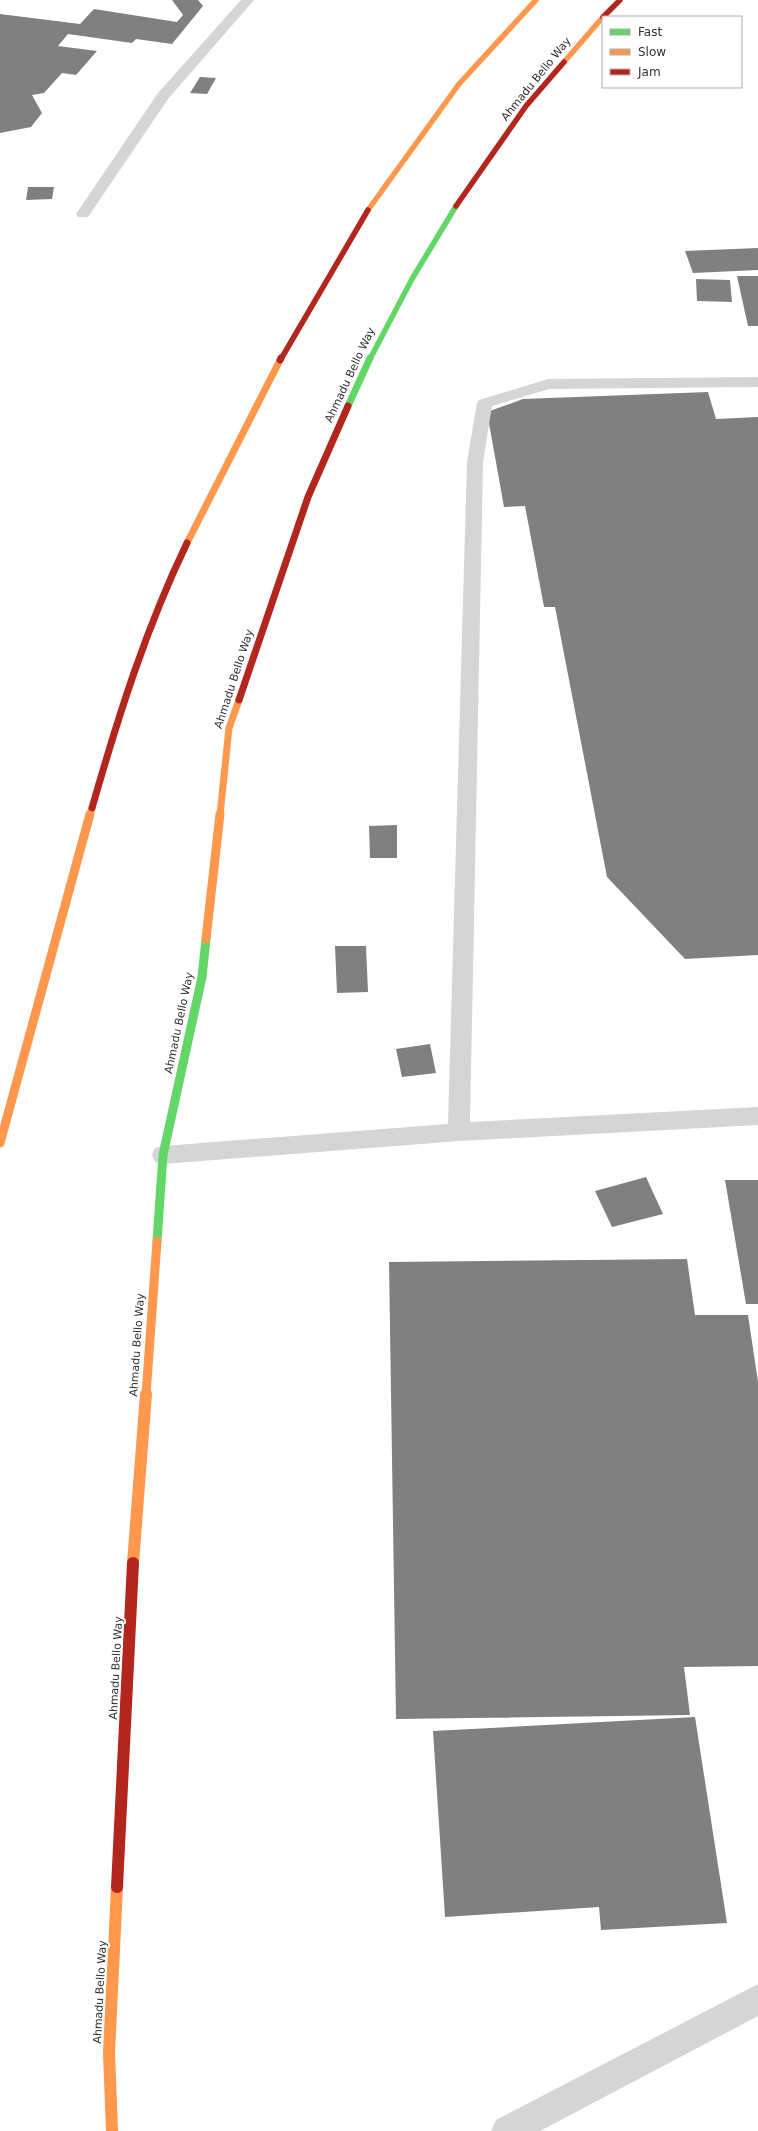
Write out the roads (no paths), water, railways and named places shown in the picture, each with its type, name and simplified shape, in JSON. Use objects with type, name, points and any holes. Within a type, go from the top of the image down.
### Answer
[{"type":"main road","points":[[0,1142],[115,726],[165,588],[287,345],[359,222],[458,84],[536,0]]},
{"type":"main road","name":"Ahmadu Bello Way","points":[[604,16],[620,0]]},
{"type":"main road","name":"Ahmadu Bello Way","points":[[112,2131],[109,2053],[134,1546],[163,1155],[202,977],[229,728],[308,497],[365,366],[420,264],[471,183],[526,106],[602,18]]},
{"type":"street","points":[[83,214],[164,96],[248,0]]},
{"type":"street","points":[[459,1132],[475,462],[485,403],[548,384],[758,382]]},
{"type":"street","points":[[163,1155],[459,1132],[758,1116]]},
{"type":"street","points":[[507,2131],[758,1999]]}]
